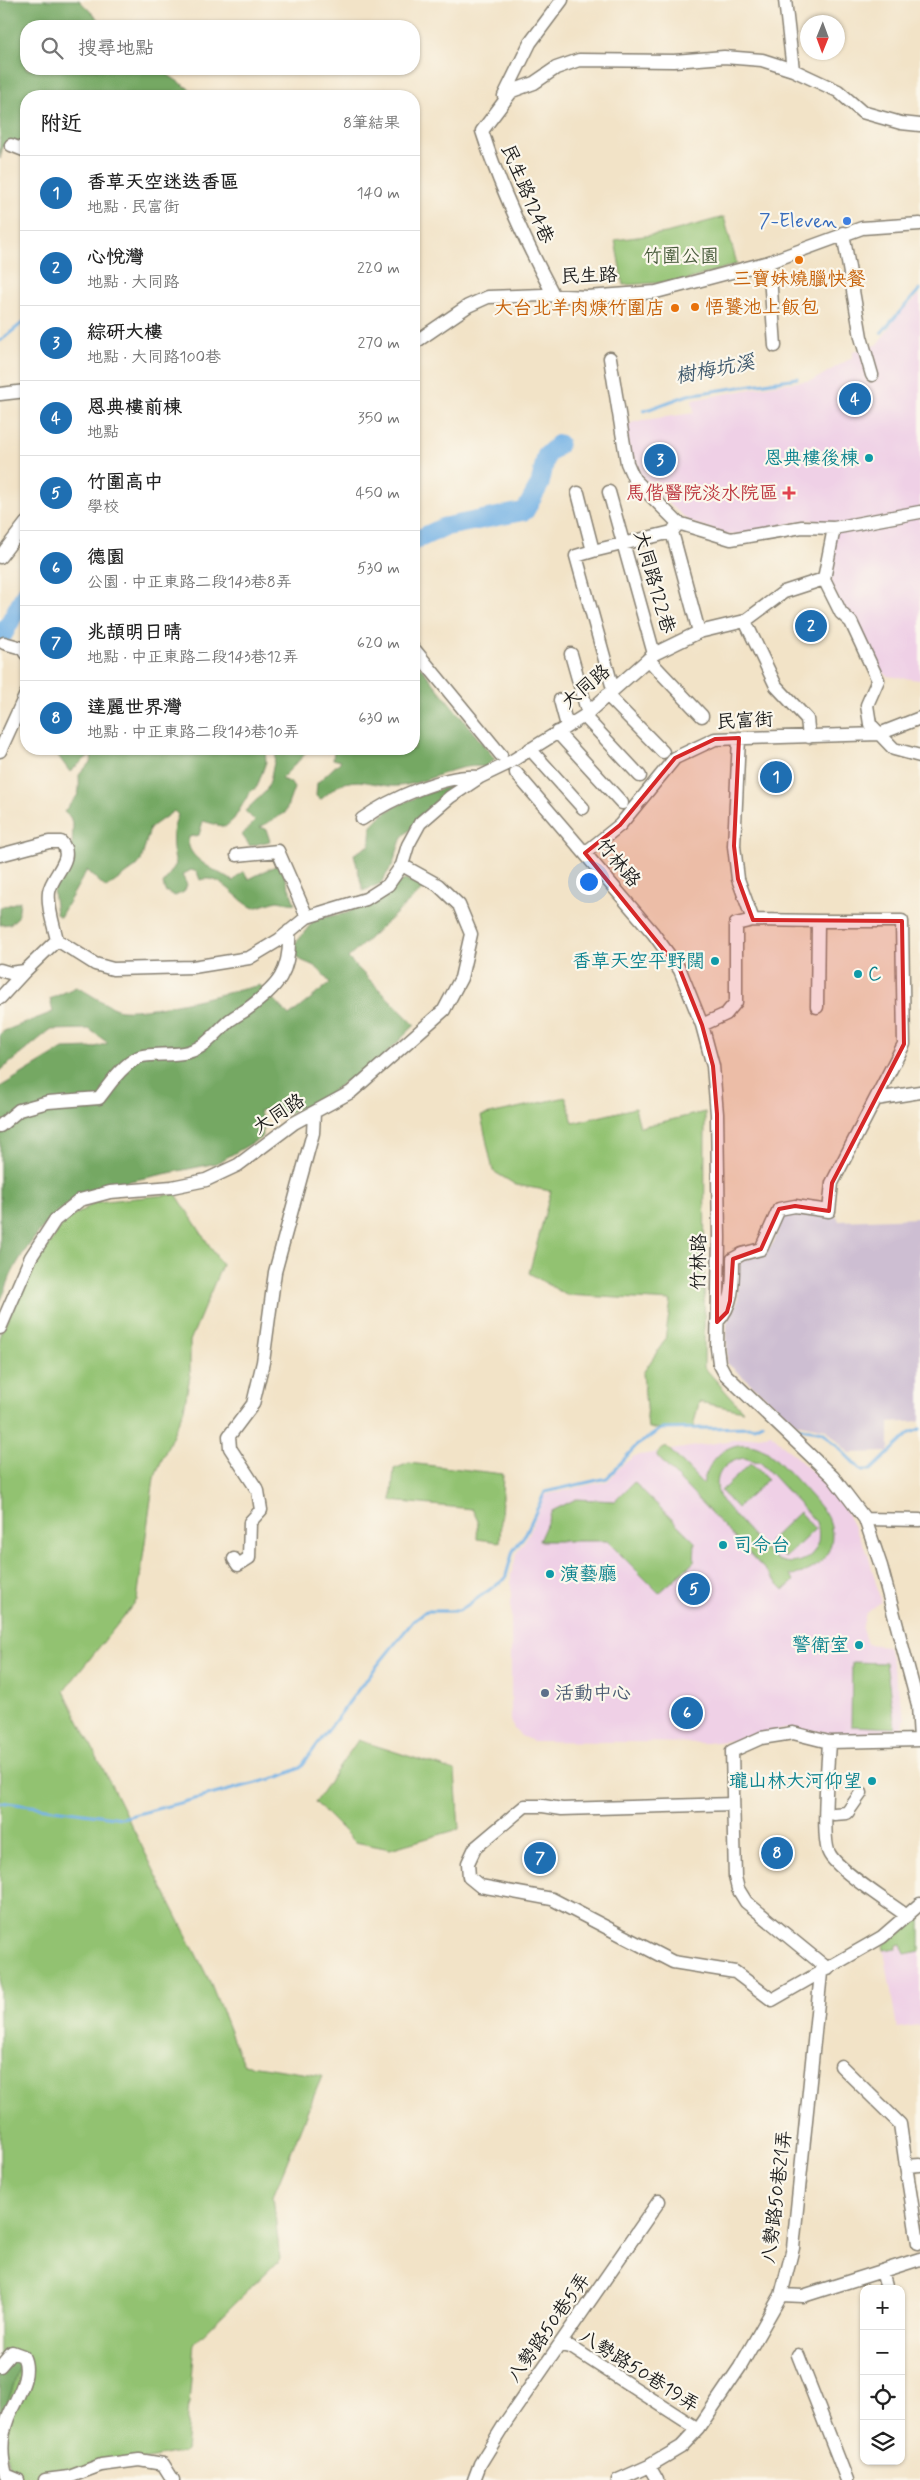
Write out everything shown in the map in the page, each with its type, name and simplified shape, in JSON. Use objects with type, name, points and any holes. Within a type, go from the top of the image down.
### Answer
[{"type":"street","points":[[498,107],[530,43],[562,0]]},
{"type":"street","points":[[784,0],[792,70]]},
{"type":"street","points":[[498,107],[512,91],[534,84],[556,68],[579,60],[674,61],[724,57],[762,60],[792,70],[838,91],[862,112],[920,125]]},
{"type":"street","name":"民生路124巷","points":[[498,107],[482,131],[489,153],[535,259],[554,296]]},
{"type":"street","points":[[11,145],[20,149]]},
{"type":"street","name":"民生路","points":[[420,339],[468,306],[488,297],[587,297],[656,292],[769,262],[843,233],[862,228],[920,224]]},
{"type":"street","points":[[843,233],[861,337],[872,375]]},
{"type":"street","points":[[769,262],[775,346]]},
{"type":"street","points":[[610,358],[627,463],[634,479],[675,527],[699,632]]},
{"type":"street","points":[[0,394],[20,392]]},
{"type":"street","name":"大同路122巷","points":[[609,492],[651,656]]},
{"type":"street","points":[[578,493],[593,551]]},
{"type":"street","points":[[663,752],[610,692],[576,556],[624,545],[675,527],[731,539],[802,527],[834,528],[920,512]]},
{"type":"street","points":[[834,528],[824,579],[840,613],[851,622],[878,680],[867,705],[870,724],[894,749],[920,756]]},
{"type":"street","points":[[0,557],[20,531]]},
{"type":"street","name":"大同路","points":[[57,940],[95,964],[113,969],[193,967],[249,958],[279,940],[307,916],[366,898],[388,886],[402,865],[408,845],[420,823],[450,797],[480,777],[507,764],[586,715],[651,656],[699,632],[745,621],[784,592],[824,579]]},
{"type":"street","points":[[745,621],[776,686],[807,719],[809,737]]},
{"type":"street","points":[[4,643],[20,647]]},
{"type":"street","points":[[572,654],[586,715],[640,776]]},
{"type":"street","points":[[420,656],[499,752]]},
{"type":"street","points":[[651,656],[702,716]]},
{"type":"street","points":[[560,700],[562,729],[622,803]]},
{"type":"street","points":[[0,750],[20,707]]},
{"type":"street","name":"民富街","points":[[585,853],[620,825],[675,758],[715,739],[879,734],[920,718]]},
{"type":"street","points":[[739,738],[734,846],[738,879],[753,920]]},
{"type":"street","points":[[530,749],[583,808]]},
{"type":"street","name":"竹林路","points":[[519,776],[653,933],[680,970],[702,1025],[713,1066],[717,1114],[719,1238],[717,1348],[719,1363],[725,1374],[833,1477],[864,1519],[881,1566],[918,1705],[920,1740]]},
{"type":"street","points":[[362,819],[373,810],[423,788],[453,779],[480,777]]},
{"type":"street","points":[[0,855],[49,842],[61,842],[66,848],[66,856],[49,892],[57,940],[0,998]]},
{"type":"street","points":[[237,855],[278,851],[307,916]]},
{"type":"street","name":"大同路","points":[[0,1328],[31,1257],[55,1220],[80,1200],[110,1192],[172,1187],[206,1180],[238,1165],[294,1123],[351,1092],[444,1010],[461,978],[471,934],[459,905],[438,885],[402,865]]},
{"type":"street","points":[[702,1025],[726,1014],[736,1002],[736,924],[753,920],[902,921],[904,1044],[832,1183],[829,1211],[795,1206],[778,1209],[762,1249],[742,1254],[733,1259],[730,1301],[727,1312],[717,1322]]},
{"type":"street","points":[[817,1007],[818,921]]},
{"type":"street","points":[[0,1126],[19,1110],[48,1102],[99,1098],[117,1074],[140,1056],[165,1056],[189,1052],[206,1044],[230,1019],[272,989],[286,968],[290,953],[289,930]]},
{"type":"street","points":[[0,970],[10,972],[25,971]]},
{"type":"street","points":[[876,1099],[920,1092]]},
{"type":"street","points":[[234,1559],[238,1565],[249,1558],[250,1522],[261,1510],[258,1491],[230,1448],[229,1436],[253,1404],[263,1362],[276,1272],[313,1133],[314,1113]]},
{"type":"street","points":[[864,1519],[920,1520]]},
{"type":"street","points":[[824,1971],[746,1902],[738,1889],[735,1877],[732,1751],[761,1738],[793,1733],[829,1742],[920,1740]]},
{"type":"street","points":[[829,1742],[826,1838],[829,1854],[840,1866],[907,1916]]},
{"type":"street","points":[[834,1814],[847,1813],[861,1793]]},
{"type":"street","points":[[733,1804],[562,1809],[525,1806],[475,1848],[468,1863],[469,1877],[480,1886],[552,1899],[673,1962],[735,1972],[772,2000],[882,1937],[920,1904]]},
{"type":"street","name":"八勢路50巷21弄","points":[[618,2480],[649,2466],[682,2447],[698,2429],[740,2367],[781,2295],[793,2248],[824,1971]]},
{"type":"street","points":[[841,2066],[900,2124],[918,2243]]},
{"type":"street","points":[[906,2166],[920,2164]]},
{"type":"street","name":"八勢路50巷5弄","points":[[474,2480],[480,2464],[506,2422],[659,2201]]},
{"type":"street","points":[[781,2295],[803,2296],[920,2259]]},
{"type":"street","points":[[882,2271],[886,2285]]},
{"type":"street","name":"八勢路50巷19弄","points":[[560,2346],[571,2347],[698,2429]]},
{"type":"street","points":[[0,2366],[12,2352],[23,2356],[27,2364],[21,2389],[7,2419],[1,2455],[6,2475],[18,2480]]},
{"type":"street","points":[[798,2355],[847,2480]]},
{"type":"street","points":[[45,2480],[69,2477],[101,2465],[139,2460],[163,2464],[173,2480]]},
{"type":"street","points":[[649,2466],[657,2480]]},
{"type":"highlighted area","points":[[739,738],[734,846],[738,879],[753,920],[902,921],[904,1044],[832,1183],[829,1211],[795,1206],[779,1209],[761,1249],[733,1259],[730,1301],[727,1312],[717,1322],[717,1114],[713,1066],[702,1025],[680,970],[585,853],[620,825],[675,758],[715,739]]},
{"type":"shaded area","name":"馬偕醫院淡水院區","points":[[920,294],[920,680],[887,676],[873,661],[842,608],[829,577],[833,522],[808,520],[729,535],[690,522],[635,474],[624,426],[637,421],[694,413],[692,400],[777,384],[814,380],[853,357],[853,352],[878,344],[897,316]]},
{"type":"shaded area","points":[[785,1211],[837,1216],[839,1221],[920,1218],[920,1421],[889,1423],[889,1452],[849,1453],[826,1429],[796,1423],[727,1363],[727,1323],[738,1300],[737,1267],[743,1260],[765,1253],[774,1242]]},
{"type":"shaded area","points":[[771,1434],[822,1481],[846,1512],[868,1554],[881,1602],[866,1613],[862,1629],[867,1644],[888,1646],[905,1718],[901,1734],[852,1736],[789,1728],[747,1739],[706,1743],[533,1741],[521,1736],[514,1729],[511,1720],[511,1575],[517,1552],[529,1534],[545,1495],[608,1481],[621,1466],[634,1456]]},
{"type":"shaded area","points":[[901,1944],[905,1954],[920,1951],[920,2025],[897,2028],[884,1950],[896,1948]]},
{"type":"green space","points":[[0,0],[79,0],[99,20],[20,20],[20,75],[168,75],[191,90],[20,90],[20,149],[3,145],[0,159]]},
{"type":"green space","name":"竹圍公園","points":[[724,217],[737,264],[684,281],[623,285],[615,240],[666,233]]},
{"type":"green space","points":[[420,666],[495,759],[485,767],[474,766],[453,770],[399,786],[352,781],[335,788],[320,800],[316,796],[317,783],[341,761],[333,759],[333,755],[420,755]]},
{"type":"green space","points":[[57,755],[265,755],[266,762],[257,787],[250,792],[234,819],[225,827],[203,821],[199,835],[189,837],[189,845],[196,858],[233,881],[243,871],[249,879],[277,865],[282,869],[295,904],[277,901],[254,908],[222,884],[215,880],[200,880],[197,872],[191,870],[182,875],[187,885],[184,892],[175,896],[165,891],[163,884],[176,864],[173,839],[178,815],[174,811],[150,828],[141,861],[136,867],[106,888],[87,870],[60,917],[56,914],[53,890],[72,849],[73,825],[70,817],[64,812],[77,796],[79,775],[91,761],[92,756],[86,758],[70,772]]},
{"type":"green space","points":[[276,755],[304,755],[281,779],[290,782],[294,788],[285,813],[260,827],[266,829],[270,841],[250,846],[242,835],[255,821],[245,811],[266,791]]},
{"type":"green space","points":[[462,782],[402,837],[392,866],[380,884],[363,891],[354,854],[370,845],[371,829],[376,820],[411,800]]},
{"type":"green space","points":[[406,879],[424,888],[348,958],[415,1025],[362,1077],[345,1081],[325,1098],[286,1114],[274,1115],[264,1110],[259,1111],[265,1124],[261,1138],[217,1163],[100,1187],[70,1202],[33,1239],[13,1271],[0,1302],[0,1087],[63,1049],[92,1048],[108,1043],[89,1029],[50,1030],[0,1071],[0,1034],[53,1012],[50,999],[76,987],[112,1007],[128,1010],[187,1002],[260,985],[289,1016],[330,983],[317,968],[300,959],[293,946],[315,919],[347,913]]},
{"type":"green space","points":[[20,901],[18,917],[10,924],[0,925],[0,908]]},
{"type":"green space","points":[[566,1097],[573,1123],[635,1108],[640,1127],[705,1112],[704,1367],[743,1411],[699,1402],[693,1428],[648,1429],[643,1373],[665,1340],[671,1301],[566,1295],[529,1273],[551,1191],[516,1185],[493,1171],[481,1116]]},
{"type":"green space","points":[[176,1194],[222,1265],[190,1341],[190,1376],[184,1409],[154,1478],[137,1600],[64,1691],[211,1984],[243,2064],[322,2076],[273,2196],[280,2259],[194,2343],[185,2452],[36,2480],[12,2480],[0,2426],[14,2356],[0,2378],[0,1334],[36,1265],[64,1222],[96,1202]]},
{"type":"green space","points":[[744,1444],[766,1451],[798,1482],[827,1516],[832,1537],[826,1556],[811,1569],[790,1575],[794,1581],[784,1590],[656,1455],[666,1446],[703,1484],[711,1464],[725,1450]],"holes":[[[744,1458],[761,1463],[816,1522],[819,1535],[818,1544],[811,1555],[804,1560],[791,1563],[778,1560],[758,1542],[721,1500],[718,1492],[718,1479],[720,1473],[729,1463]]]},
{"type":"green space","points":[[409,1463],[503,1474],[500,1542],[477,1539],[478,1521],[472,1509],[391,1501],[394,1469]]},
{"type":"green space","points":[[751,1463],[768,1479],[737,1508],[721,1491]]},
{"type":"green space","points":[[634,1482],[695,1542],[694,1562],[659,1593],[607,1541],[539,1541],[552,1511],[576,1499],[615,1501]]},
{"type":"green space","points":[[799,1512],[815,1529],[785,1558],[769,1541]]},
{"type":"green space","points":[[852,1662],[886,1663],[895,1728],[851,1726]]},
{"type":"green space","points":[[358,1740],[455,1771],[459,1829],[390,1849],[355,1842],[315,1802]]},
{"type":"green space","points":[[920,1916],[920,1951],[905,1954],[901,1944],[897,1945],[896,1948],[884,1950],[883,1945]]},
{"type":"green space","points":[[14,2356],[22,2359],[0,2426],[0,2378]]},
{"type":"waterway","name":"樹梅坑溪","points":[[881,333],[920,289]]},
{"type":"waterway","points":[[0,341],[20,325]]},
{"type":"waterway","name":"樹梅坑溪","points":[[644,411],[688,395],[797,378]]},
{"type":"waterway","name":"樹梅坑溪","points":[[420,538],[444,527],[525,511],[540,484],[546,456],[559,444]]},
{"type":"waterway","name":"樹梅坑溪","points":[[3,635],[20,603]]},
{"type":"waterway","points":[[779,1414],[795,1427],[823,1432],[861,1470],[871,1470],[910,1433],[920,1429]]},
{"type":"waterway","points":[[0,1802],[122,1818],[279,1777],[300,1768],[364,1682],[414,1620],[426,1611],[459,1611],[505,1579],[513,1551],[526,1533],[545,1492],[607,1478],[636,1446],[661,1429],[754,1427],[762,1423]]},
{"type":"place","name":"7-Eleven","points":[[847,221]]},
{"type":"place","name":"三寶妹燒臘快餐","points":[[799,260]]},
{"type":"place","name":"悟饕池上飯包","points":[[695,307]]},
{"type":"place","name":"大台北羊肉焿竹圍店","points":[[675,308]]},
{"type":"place","name":"恩典樓前棟","points":[[855,399]]},
{"type":"place","name":"恩典樓後棟","points":[[869,458]]},
{"type":"place","name":"綜研大樓","points":[[660,460]]},
{"type":"place","name":"馬偕醫院淡水院區","points":[[789,493]]},
{"type":"place","name":"心悅灣","points":[[811,626]]},
{"type":"place","name":"香草天空迷迭香區","points":[[776,777]]},
{"type":"place","name":"香草天空平野闊","points":[[715,961]]},
{"type":"place","name":"C","points":[[858,974]]},
{"type":"place","name":"司令台","points":[[723,1545]]},
{"type":"place","name":"演藝廳","points":[[550,1574]]},
{"type":"place","name":"竹圍高中","points":[[694,1589]]},
{"type":"place","name":"警衛室","points":[[859,1645]]},
{"type":"place","name":"活動中心","points":[[545,1693]]},
{"type":"place","name":"德園","points":[[687,1713]]},
{"type":"place","name":"瓏山林大河仰望","points":[[872,1781]]},
{"type":"place","name":"達麗世界灣","points":[[777,1853]]},
{"type":"place","name":"兆頡明日晴","points":[[540,1858]]}]
